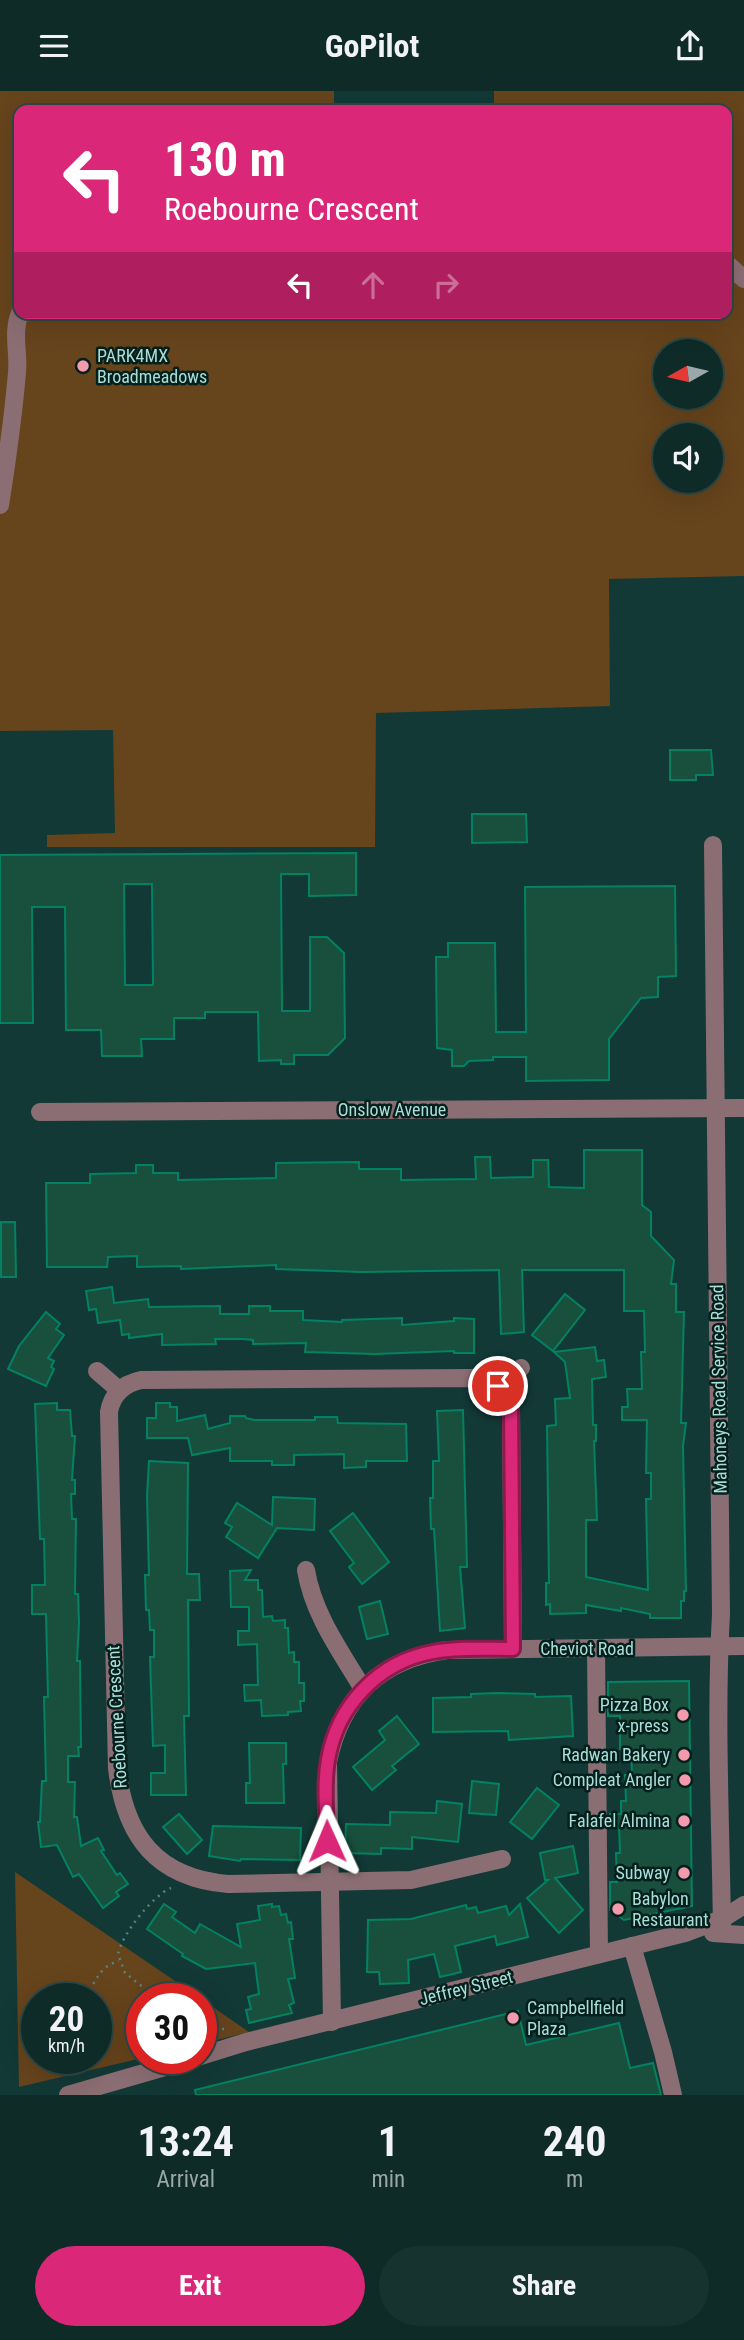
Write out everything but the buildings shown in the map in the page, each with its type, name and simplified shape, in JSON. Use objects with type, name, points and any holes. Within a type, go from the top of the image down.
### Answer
[{"type":"street","points":[[0,505],[18,369],[18,319]]},
{"type":"street","name":"Mahoneys Road Service Road","points":[[713,845],[722,1926]]},
{"type":"street","name":"Onslow Avenue","points":[[40,1112],[744,1108]]},
{"type":"street","points":[[498,1386],[521,1368]]},
{"type":"street","points":[[97,1371],[120,1390],[141,1380],[475,1378],[498,1386],[508,1398],[511,1407],[513,1649]]},
{"type":"street","name":"Roebourne Crescent","points":[[120,1390],[110,1404],[109,1412],[117,1769],[125,1812],[144,1845],[170,1867],[186,1876],[228,1884],[411,1880],[502,1859]]},
{"type":"street","points":[[306,1570],[308,1586],[317,1610],[363,1689]]},
{"type":"street","name":"Cheviot Road","points":[[332,2022],[328,1762],[336,1731],[352,1702],[363,1689],[394,1665],[420,1655],[447,1650],[744,1646]]},
{"type":"street","points":[[596,1649],[600,1954]]},
{"type":"street","points":[[722,1926],[744,1905]]},
{"type":"street","name":"Jeffrey Street","points":[[217,2051],[685,1933],[722,1926],[744,1935]]},
{"type":"street","points":[[632,1946],[673,2095]]},
{"type":"street","points":[[68,2095],[141,2074]]},
{"type":"path","points":[[136,1983],[118,1961],[123,1940],[141,1914],[170,1887],[177,1890]]},
{"type":"path","points":[[94,1983],[101,1971],[118,1961]]},
{"type":"shaded area","points":[[0,91],[334,91],[334,105],[14,105],[14,319],[732,319],[732,105],[494,105],[494,91],[744,91],[744,576],[609,579],[610,706],[376,713],[375,847],[47,847],[47,835],[115,833],[113,730],[0,731]]},
{"type":"shaded area","points":[[15,1872],[178,1983],[126,1983],[126,2062],[112,2065],[112,1983],[21,1983],[21,2074],[74,2074],[19,2087]]},
{"type":"shaded area","points":[[217,2010],[249,2032],[217,2040]]},
{"type":"place","name":"PARK4MX Broadmeadows","points":[[83,366]]},
{"type":"place","name":"Pizza Box x-press","points":[[683,1715]]},
{"type":"place","name":"Radwan Bakery","points":[[684,1755]]},
{"type":"place","name":"Compleat Angler","points":[[685,1780]]},
{"type":"place","name":"Falafel Almina","points":[[684,1821]]},
{"type":"place","name":"Subway","points":[[684,1873]]},
{"type":"place","name":"Babylon Restaurant","points":[[618,1909]]},
{"type":"place","name":"Campbellfield Plaza","points":[[513,2018]]},
{"type":"route","points":[[327,1841],[326,1775],[331,1747],[343,1716],[363,1689],[382,1672],[420,1655],[447,1650],[513,1649],[511,1407],[508,1398],[498,1386]]}]
